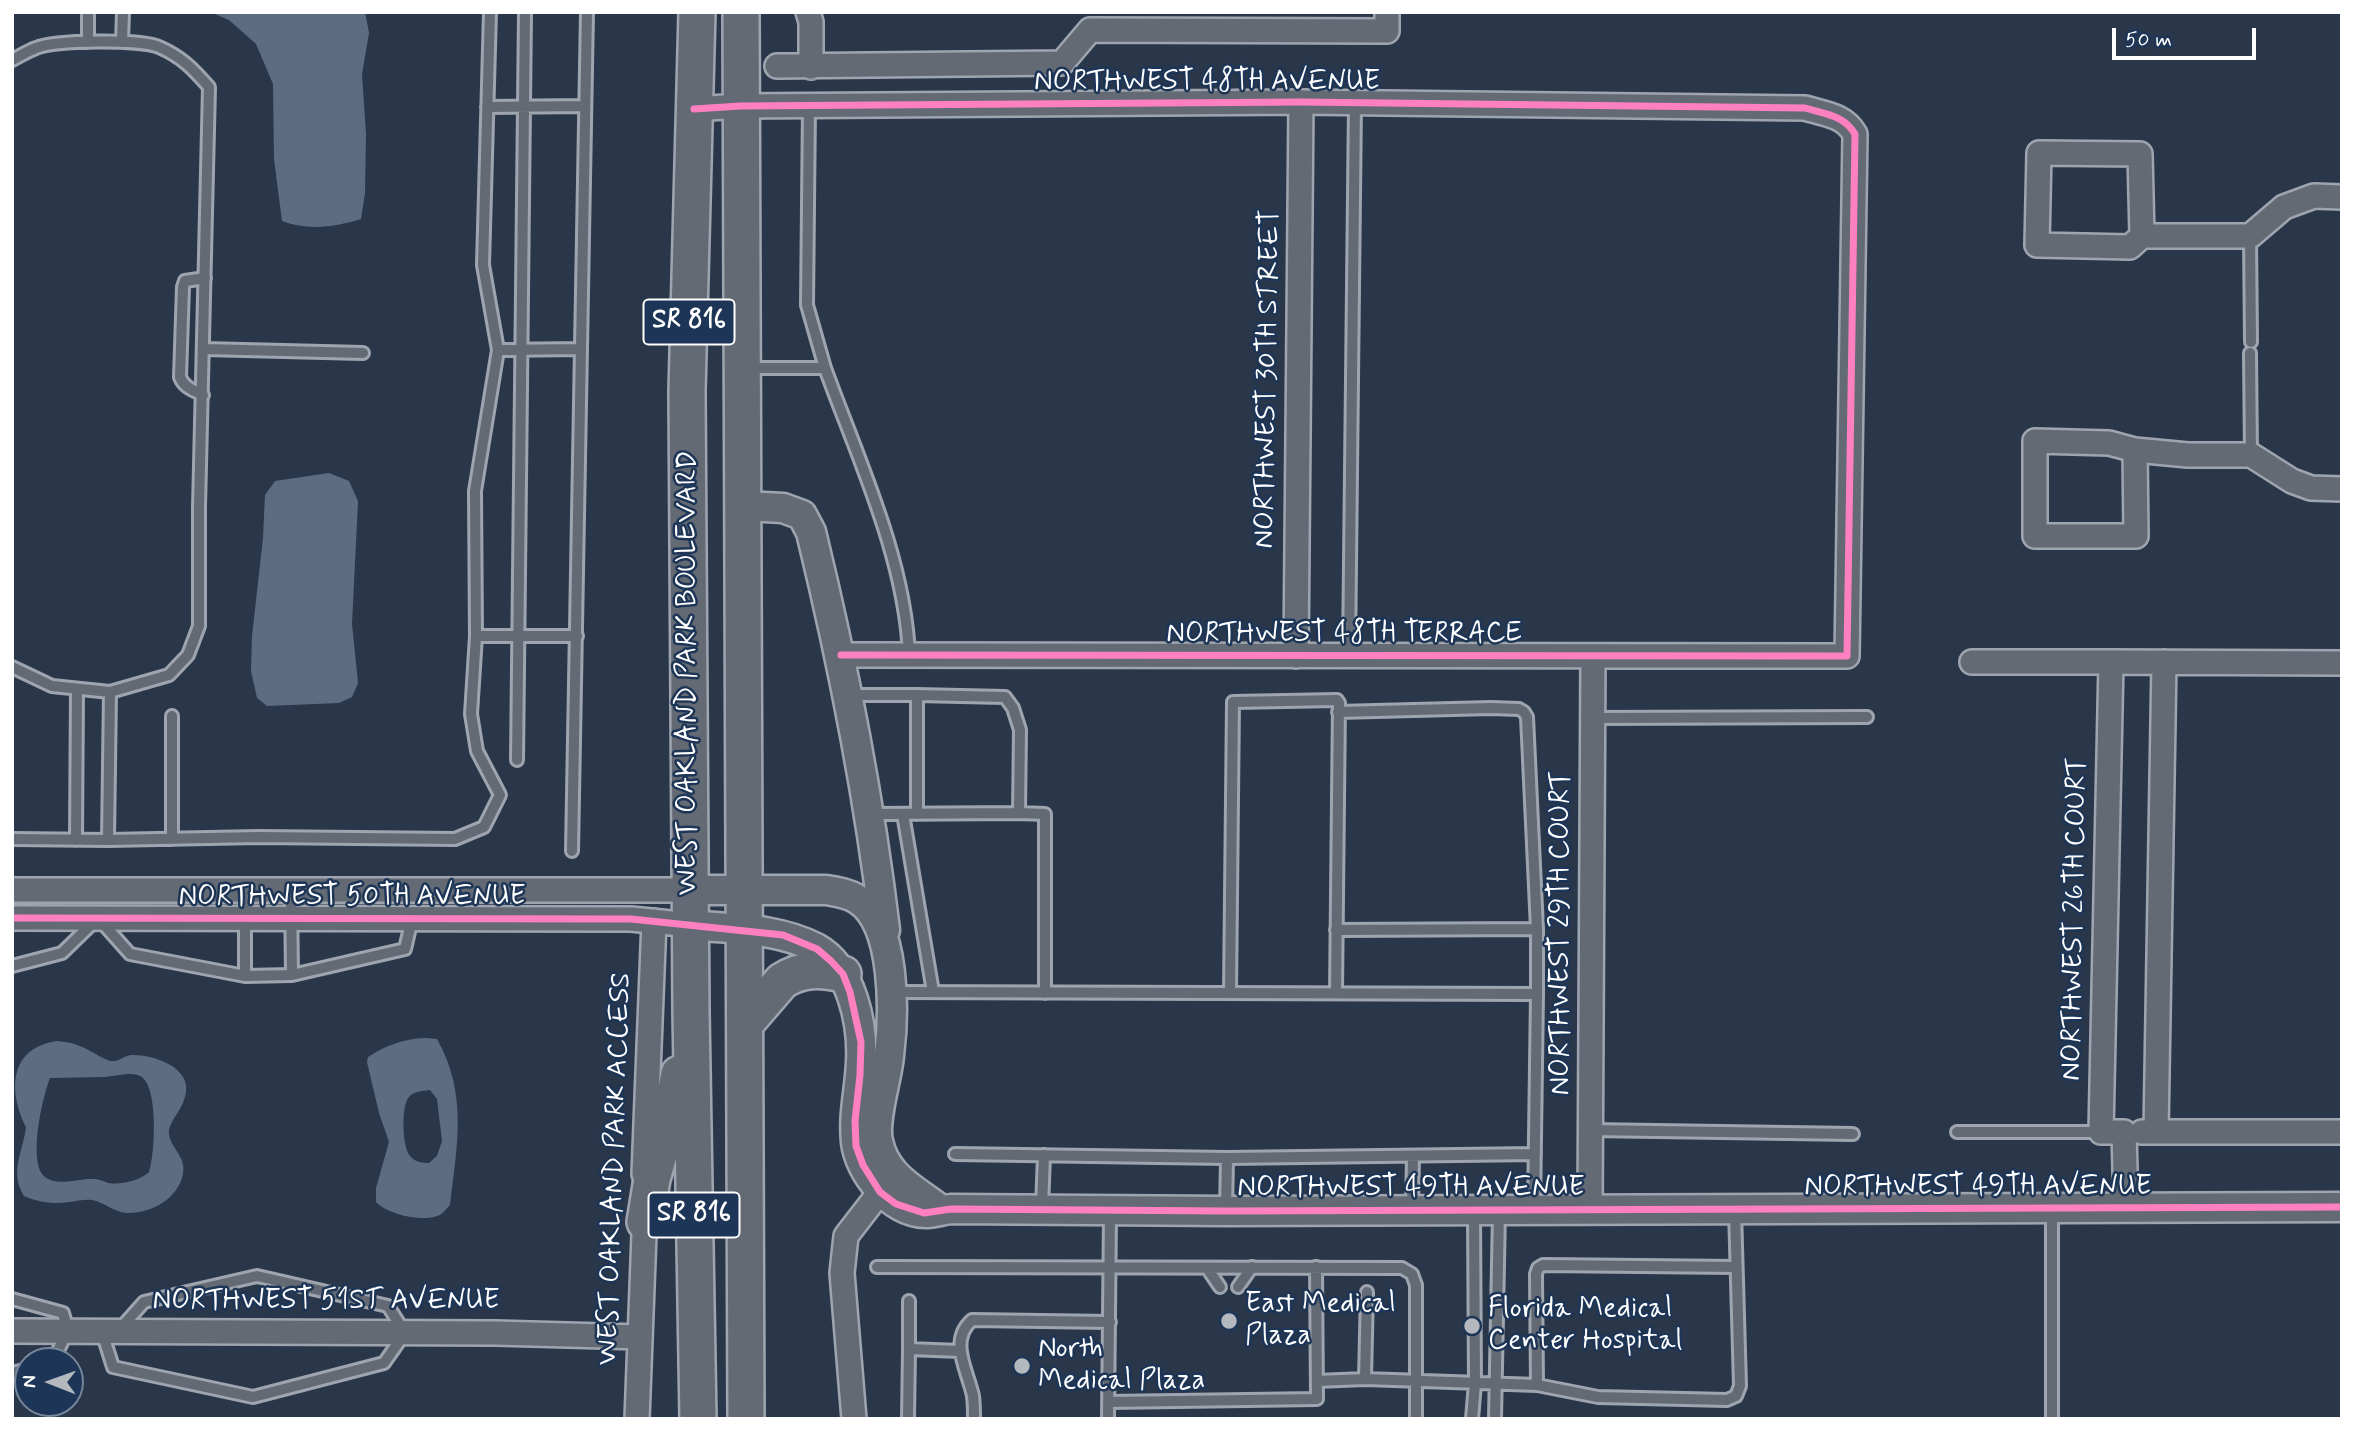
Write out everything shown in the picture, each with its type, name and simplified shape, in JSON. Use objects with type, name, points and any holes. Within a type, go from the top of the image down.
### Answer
[{"type":"main road","name":"WEST OAKLAND PARK BOULEVARD","points":[[697,12],[687,391],[691,1012],[698,1419]]},
{"type":"main road","name":"WEST OAKLAND PARK BOULEVARD","points":[[741,12],[746,1419]]},
{"type":"main road","points":[[745,1024],[789,976],[815,970],[843,974]]},
{"type":"main road","points":[[645,1222],[652,1179],[673,1105],[691,1012]]},
{"type":"street","points":[[808,12],[811,22],[811,67]]},
{"type":"street","name":"NORTHWEST 48TH AVENUE","points":[[776,66],[1062,64],[1091,21],[1387,21]]},
{"type":"street","name":"NORTHWEST 30TH STREET","points":[[1296,656],[1301,103]]},
{"type":"street","name":"NORTHWEST 48TH AVENUE","points":[[694,109],[740,106],[1355,103],[1805,108],[1836,117],[1849,124],[1854,134],[1847,656]]},
{"type":"street","points":[[2142,236],[2140,154],[2039,152],[2037,245],[2130,247],[2142,236],[2250,236],[2284,207],[2314,196],[2342,197]]},
{"type":"street","points":[[2135,450],[2136,536],[2035,536],[2035,442],[2109,443],[2135,450],[2188,455],[2250,455],[2292,481],[2311,488],[2342,489]]},
{"type":"street","points":[[744,506],[778,506],[802,515],[811,532],[841,655],[877,864],[887,951],[890,992],[889,1055],[877,1140],[890,1170],[903,1184],[941,1210]]},
{"type":"street","name":"NORTHWEST 48TH TERRACE","points":[[841,655],[1847,656]]},
{"type":"street","name":"NORTHWEST 29TH COURT","points":[[1590,1210],[1592,656]]},
{"type":"street","points":[[1972,662],[2342,663]]},
{"type":"street","name":"NORTHWEST 26TH COURT","points":[[2101,1132],[2110,662]]},
{"type":"street","points":[[2156,1132],[2164,662]]},
{"type":"street","points":[[691,890],[811,888],[842,892],[867,907],[882,933],[887,951]]},
{"type":"street","name":"NORTHWEST 50TH AVENUE","points":[[12,890],[691,890]]},
{"type":"street","points":[[98,890],[98,918]]},
{"type":"street","points":[[256,890],[256,919]]},
{"type":"street","name":"NORTHWEST 50TH AVENUE","points":[[12,918],[631,919],[691,925]]},
{"type":"street","name":"WEST OAKLAND PARK ACCESS","points":[[637,1419],[645,1222],[643,1154],[654,921]]},
{"type":"street","name":"NORTHWEST 49TH AVENUE","points":[[691,925],[783,935],[817,949],[843,974],[850,992],[861,1042],[855,1121],[856,1146],[863,1165],[880,1192],[896,1204],[924,1213],[941,1210],[1042,1209],[1227,1211],[2342,1208]]},
{"type":"street","points":[[2101,1132],[2342,1132]]},
{"type":"street","points":[[2124,1132],[2126,1208]]},
{"type":"street","points":[[854,1419],[842,1273],[846,1236],[880,1192]]},
{"type":"street","name":"NORTHWEST 51ST AVENUE","points":[[12,1331],[640,1337]]},
{"type":"lane","points":[[88,12],[88,42]]},
{"type":"lane","points":[[122,42],[123,12]]},
{"type":"lane","points":[[12,839],[108,840],[259,836],[455,839],[484,827],[500,794],[477,751],[471,714],[476,636],[475,491],[498,350],[483,265],[490,12]]},
{"type":"lane","points":[[517,760],[525,12]]},
{"type":"lane","points":[[572,852],[587,12]]},
{"type":"lane","points":[[12,60],[37,47],[88,42],[157,46],[187,61],[209,87],[199,626],[188,655],[169,675],[110,692],[52,687],[12,667]]},
{"type":"lane","points":[[1349,656],[1355,103]]},
{"type":"lane","points":[[487,107],[585,106]]},
{"type":"lane","points":[[809,106],[807,305],[825,368],[886,535],[908,625],[909,655]]},
{"type":"lane","points":[[2250,236],[2250,455]]},
{"type":"lane","points":[[203,395],[188,388],[180,377],[183,288],[185,281],[205,278]]},
{"type":"lane","points":[[204,349],[363,353]]},
{"type":"lane","points":[[498,350],[581,349]]},
{"type":"lane","points":[[742,368],[825,368]]},
{"type":"lane","points":[[476,636],[577,636]]},
{"type":"lane","points":[[76,840],[77,689]]},
{"type":"lane","points":[[108,840],[110,692]]},
{"type":"lane","points":[[848,695],[1005,697],[1013,708],[1020,730],[1019,813]]},
{"type":"lane","points":[[917,695],[917,814]]},
{"type":"lane","points":[[1230,993],[1233,702],[1337,700],[1336,993]]},
{"type":"lane","points":[[1338,712],[1491,708],[1518,709],[1527,717],[1537,994],[1534,1209]]},
{"type":"lane","points":[[172,716],[172,839]]},
{"type":"lane","points":[[1592,718],[1867,717]]},
{"type":"lane","points":[[868,814],[1045,814],[1045,993]]},
{"type":"lane","points":[[903,814],[933,992]]},
{"type":"lane","points":[[290,890],[292,975]]},
{"type":"lane","points":[[12,966],[62,953],[98,918],[130,954],[245,976],[292,975],[405,949],[412,919]]},
{"type":"lane","points":[[245,976],[256,919]]},
{"type":"lane","points":[[1336,930],[1536,929]]},
{"type":"lane","points":[[890,992],[1537,994]]},
{"type":"lane","points":[[1590,1130],[1853,1134]]},
{"type":"lane","points":[[1957,1132],[2101,1132]]},
{"type":"lane","points":[[955,1154],[1227,1158],[1535,1154]]},
{"type":"lane","points":[[1042,1209],[1044,1155]]},
{"type":"lane","points":[[1412,1210],[1413,1157]]},
{"type":"lane","points":[[1227,1158],[1227,1211]]},
{"type":"lane","points":[[1108,1419],[1110,1209]]},
{"type":"lane","points":[[1472,1419],[1487,1209]]},
{"type":"lane","points":[[1487,1209],[1497,1384],[1495,1419]]},
{"type":"lane","points":[[2052,1209],[2052,1419]]},
{"type":"lane","points":[[1317,1381],[1365,1379],[1537,1385],[1598,1397],[1727,1400],[1736,1396],[1740,1386],[1735,1210]]},
{"type":"lane","points":[[1537,1385],[1536,1273],[1543,1265],[1736,1267]]},
{"type":"lane","points":[[877,1267],[1402,1268],[1412,1274],[1416,1285],[1416,1419]]},
{"type":"lane","points":[[1208,1268],[1220,1287]]},
{"type":"lane","points":[[1238,1287],[1252,1268]]},
{"type":"lane","points":[[1108,1402],[1317,1399],[1316,1268]]},
{"type":"lane","points":[[257,1276],[388,1306],[405,1333],[384,1363],[253,1396],[113,1367],[110,1330],[144,1302],[257,1276]]},
{"type":"lane","points":[[1365,1379],[1367,1292]]},
{"type":"lane","points":[[12,1299],[63,1313],[68,1330],[60,1347]]},
{"type":"lane","points":[[908,1419],[909,1301]]},
{"type":"lane","points":[[974,1419],[973,1398],[960,1351],[961,1335],[972,1320],[1110,1322]]},
{"type":"lane","points":[[909,1349],[960,1351]]},
{"type":"water","points":[[210,12],[365,12],[369,33],[362,74],[366,134],[365,193],[361,219],[321,227],[282,221],[274,159],[273,84],[256,44],[229,20]]},
{"type":"water","points":[[329,473],[349,481],[358,501],[352,624],[358,683],[352,697],[339,703],[267,706],[257,698],[251,671],[265,495],[275,481]]},
{"type":"water","points":[[437,1039],[447,1060],[457,1100],[457,1141],[450,1205],[439,1215],[430,1218],[396,1213],[376,1202],[376,1188],[389,1142],[379,1113],[368,1057],[402,1041]],"holes":[[[430,1090],[437,1099],[442,1141],[437,1156],[429,1163],[418,1162],[410,1156],[405,1144],[406,1101],[413,1094]]]},
{"type":"water","points":[[57,1041],[71,1043],[111,1061],[131,1055],[149,1057],[168,1063],[182,1075],[186,1083],[185,1098],[172,1122],[169,1136],[182,1161],[183,1174],[176,1191],[169,1198],[154,1208],[126,1213],[92,1200],[52,1203],[24,1196],[17,1170],[26,1127],[16,1099],[15,1086],[21,1062],[29,1052],[41,1045]],"holes":[[[129,1074],[143,1078],[151,1096],[154,1138],[149,1172],[130,1182],[118,1183],[93,1179],[56,1181],[45,1177],[37,1158],[37,1144],[50,1078]]]},
{"type":"cycle path","points":[[694,109],[740,106],[1301,102],[1805,108],[1840,119],[1855,134],[1847,656],[841,655]]},
{"type":"cycle path","points":[[12,918],[631,919],[783,935],[817,949],[843,974],[850,992],[861,1042],[855,1121],[856,1146],[863,1165],[880,1192],[896,1204],[924,1213],[951,1209],[1226,1211],[2342,1207]]},
{"type":"place","name":"East Medical Plaza","points":[[1229,1321]]},
{"type":"place","name":"Florida Medical Center Hospital","points":[[1472,1326]]},
{"type":"place","name":"North Medical Plaza","points":[[1022,1366]]}]
